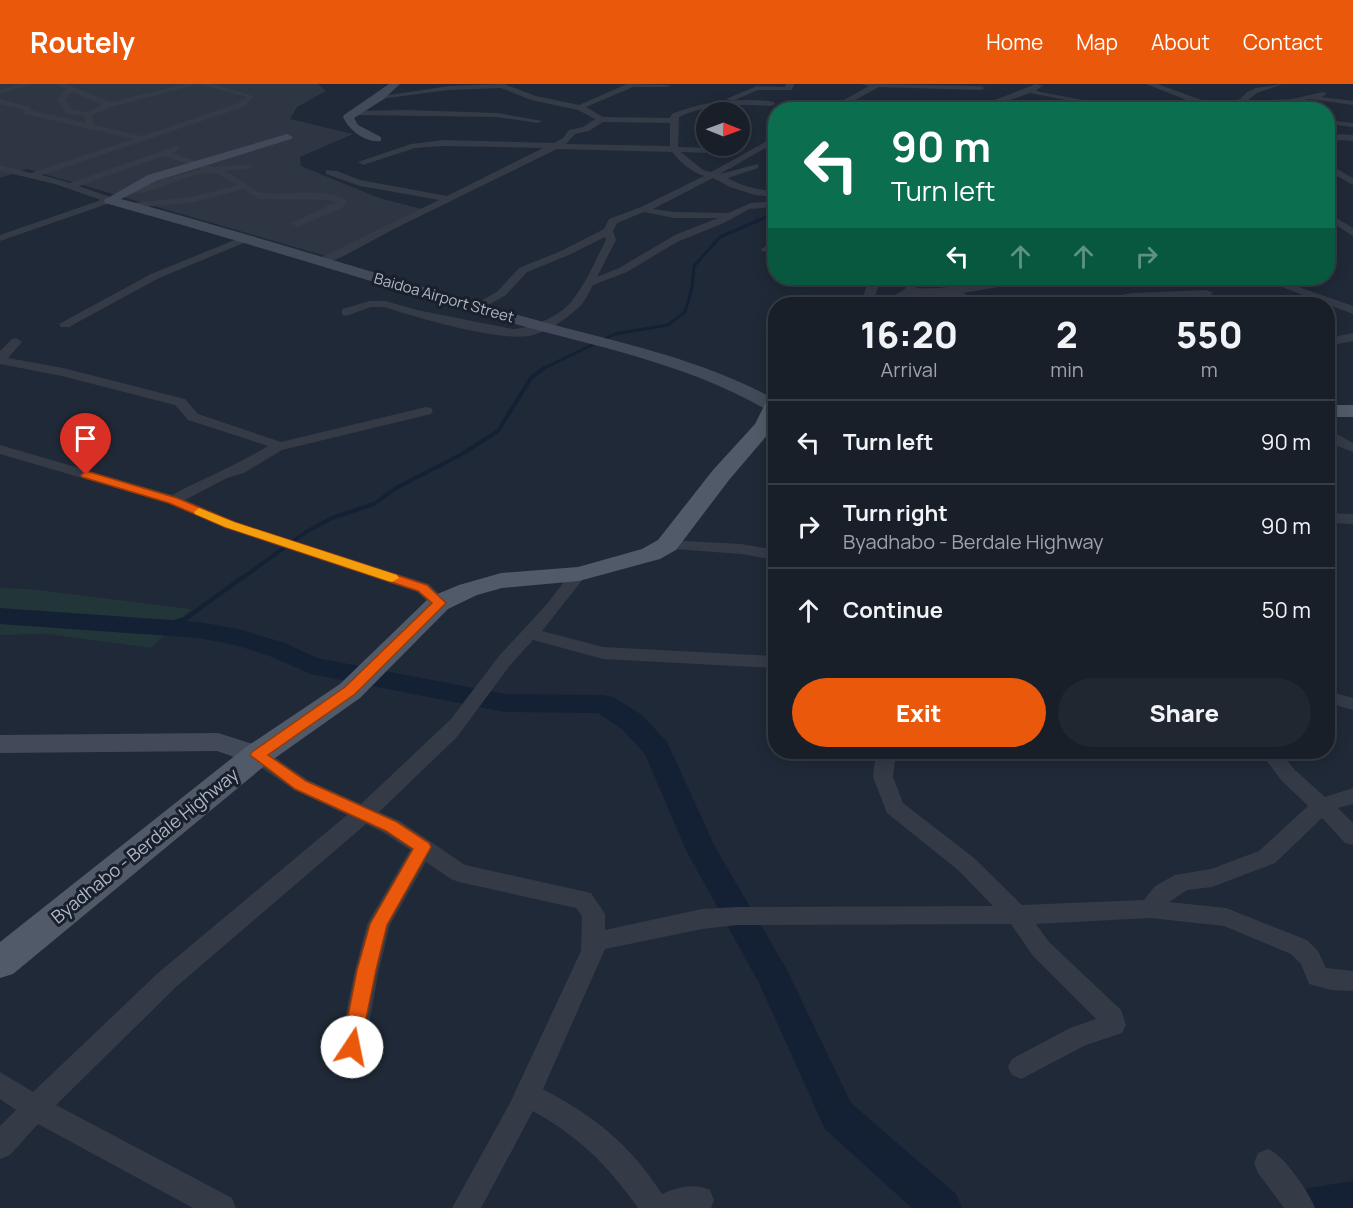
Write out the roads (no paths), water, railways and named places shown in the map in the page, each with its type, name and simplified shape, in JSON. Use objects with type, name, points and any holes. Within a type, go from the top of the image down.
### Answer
[{"type":"main road","points":[[1335,411],[1353,411]]},
{"type":"main road","points":[[439,603],[468,590],[501,581],[579,574],[651,554],[667,545],[721,475],[768,420]]},
{"type":"main road","name":"Byadhabo - Berdale Highway","points":[[0,963],[257,755],[350,691],[439,603]]},
{"type":"street","points":[[0,92],[30,84]]},
{"type":"street","points":[[61,84],[110,105]]},
{"type":"street","points":[[70,89],[62,99],[64,105],[70,112],[88,114],[110,105],[194,84]]},
{"type":"street","points":[[31,176],[242,105],[249,100],[250,96],[204,84]]},
{"type":"street","points":[[377,139],[353,127],[348,117],[380,97],[395,84]]},
{"type":"street","points":[[724,102],[762,86],[785,89],[789,88],[790,84]]},
{"type":"street","points":[[865,84],[924,88],[981,88]]},
{"type":"street","points":[[845,102],[879,84]]},
{"type":"street","points":[[995,102],[1042,84]]},
{"type":"street","points":[[1150,84],[1199,102]]},
{"type":"street","points":[[1247,102],[1246,96],[1254,90],[1279,84]]},
{"type":"street","points":[[380,97],[449,88],[500,85],[534,98],[581,108],[601,119],[674,120]]},
{"type":"street","points":[[581,108],[585,104],[634,85],[667,85]]},
{"type":"street","points":[[904,94],[924,88]]},
{"type":"street","points":[[1029,90],[1038,94],[1086,102]]},
{"type":"street","points":[[1283,102],[1323,94]]},
{"type":"street","points":[[1312,98],[1353,103]]},
{"type":"street","points":[[0,101],[27,109],[27,112],[90,124],[179,148],[230,176],[259,196],[327,197],[342,201],[339,206],[297,224]]},
{"type":"street","points":[[750,103],[768,104]]},
{"type":"street","points":[[696,110],[675,116],[674,148],[692,168],[717,176],[733,185],[768,193]]},
{"type":"street","points":[[355,113],[394,111],[488,115],[538,121]]},
{"type":"street","points":[[88,114],[90,124]]},
{"type":"street","points":[[488,115],[499,126]]},
{"type":"street","points":[[340,263],[387,229],[449,200],[531,156],[555,147],[570,137],[572,132],[586,129],[601,119]]},
{"type":"street","points":[[1335,123],[1353,125]]},
{"type":"street","points":[[129,191],[149,189],[209,164],[287,137]]},
{"type":"street","points":[[140,138],[137,164],[152,178]]},
{"type":"street","points":[[1335,139],[1353,138]]},
{"type":"street","points":[[363,162],[414,146],[453,143],[524,141],[555,147],[696,149]]},
{"type":"street","points":[[717,176],[768,142]]},
{"type":"street","points":[[70,186],[179,148]]},
{"type":"street","points":[[757,148],[768,149]]},
{"type":"street","points":[[164,153],[209,164],[249,166]]},
{"type":"street","points":[[0,238],[110,200],[152,178],[209,164]]},
{"type":"street","points":[[477,306],[502,293],[523,270],[565,253],[608,231],[613,221],[717,176],[755,166]]},
{"type":"street","points":[[0,168],[70,186],[110,200]]},
{"type":"street","points":[[1335,171],[1353,182]]},
{"type":"street","points":[[329,172],[343,174],[357,183],[413,191],[449,200]]},
{"type":"street","points":[[132,206],[191,200],[243,186]]},
{"type":"street","name":"Baidoa Airport Street","points":[[110,200],[247,238],[320,262],[340,263],[477,306],[610,343],[745,388],[768,401]]},
{"type":"street","points":[[164,215],[191,200]]},
{"type":"street","points":[[588,283],[609,278],[645,259],[653,251],[742,207],[768,204]]},
{"type":"street","points":[[645,209],[675,217],[708,213],[728,215]]},
{"type":"street","points":[[1335,221],[1353,233]]},
{"type":"street","points":[[346,312],[370,304],[385,304],[482,328],[521,332],[545,326],[578,302],[611,240],[608,231]]},
{"type":"street","points":[[65,324],[155,276],[247,238]]},
{"type":"street","points":[[898,297],[909,291],[913,285]]},
{"type":"street","points":[[909,291],[933,294],[951,293],[995,285]]},
{"type":"street","points":[[1283,285],[1317,297]]},
{"type":"street","points":[[951,293],[961,297]]},
{"type":"street","points":[[1126,297],[1156,297]]},
{"type":"street","points":[[1335,304],[1353,310]]},
{"type":"street","points":[[1335,341],[1353,337]]},
{"type":"street","points":[[0,359],[16,342]]},
{"type":"street","points":[[0,359],[63,372],[180,402],[193,417],[275,444],[277,447]]},
{"type":"street","points":[[173,500],[222,475],[238,470],[277,447],[426,411]]},
{"type":"street","points":[[1335,442],[1353,448]]},
{"type":"street","points":[[0,449],[173,500],[230,525],[423,588],[439,603]]},
{"type":"street","points":[[1335,518],[1353,519]]},
{"type":"street","points":[[667,545],[741,549],[768,554]]},
{"type":"street","points":[[0,1146],[35,1108],[166,981],[363,813],[452,729],[506,660],[566,594],[579,574]]},
{"type":"street","points":[[530,633],[603,653],[768,662]]},
{"type":"street","points":[[1335,699],[1353,704]]},
{"type":"street","points":[[0,744],[218,742],[257,755],[301,785],[392,827],[459,873],[583,900],[594,914],[593,951],[527,1094],[466,1208]]},
{"type":"street","points":[[885,759],[883,777],[894,807],[966,864],[1017,915],[1041,949],[1112,1018],[1113,1025],[1079,1036],[1021,1067]]},
{"type":"street","points":[[1274,759],[1278,766],[1339,819],[1353,837]]},
{"type":"street","points":[[1150,909],[1163,892],[1183,881],[1212,878],[1267,857],[1323,805],[1353,796]]},
{"type":"street","points":[[348,1066],[366,970],[379,924],[423,847]]},
{"type":"street","points":[[593,942],[702,919],[737,916],[1017,915],[1150,909],[1226,917],[1299,947],[1310,958],[1318,977],[1353,981]]},
{"type":"street","points":[[0,1084],[35,1108],[222,1208]]},
{"type":"street","points":[[527,1094],[596,1136],[647,1196],[654,1208]]},
{"type":"street","points":[[1268,1163],[1301,1208]]},
{"type":"street","points":[[663,1208],[681,1200],[700,1200]]},
{"type":"waterway","points":[[544,368],[615,334],[668,325],[685,312],[692,288],[694,266],[720,237],[768,216]]},
{"type":"waterway","points":[[241,579],[306,532],[332,518],[374,504],[396,488],[462,454],[498,431],[531,378],[544,368]]},
{"type":"waterway","points":[[160,627],[185,619],[243,577]]},
{"type":"waterway","points":[[0,616],[199,630],[238,637],[276,649],[311,665],[505,703],[603,704],[632,722],[657,749],[701,850],[774,978],[838,1116],[942,1208]]},
{"type":"waterway","points":[[1309,1208],[1353,1201]]}]
